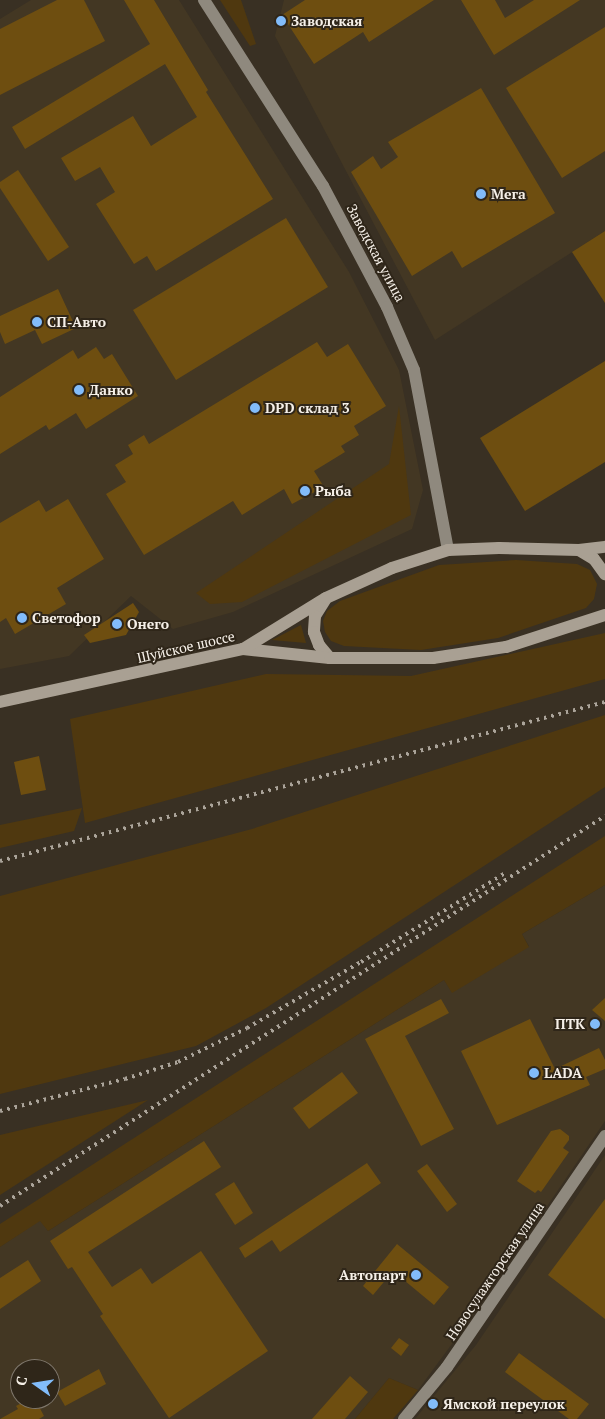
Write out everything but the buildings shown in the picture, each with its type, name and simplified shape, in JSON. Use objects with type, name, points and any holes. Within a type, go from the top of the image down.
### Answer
[{"type":"main road","name":"Заводская улица","points":[[204,0],[323,186],[387,307],[414,370],[448,550]]},
{"type":"main road","name":"Шуйское шоссе","points":[[0,702],[243,649],[326,598],[392,568],[448,550],[499,548],[579,550],[605,547]]},
{"type":"main road","points":[[579,550],[594,559],[605,574]]},
{"type":"main road","points":[[326,598],[315,616],[314,632],[319,646],[330,658]]},
{"type":"main road","points":[[243,649],[330,658],[433,658],[506,647],[600,618],[605,605]]},
{"type":"main road","name":"Новосулажгорская улица","points":[[404,1419],[447,1367],[605,1136]]},
{"type":"shaded area","points":[[31,0],[179,0],[349,272],[399,370],[423,490],[412,529],[233,612],[173,629],[131,596],[69,656],[0,669],[0,19]]},
{"type":"shaded area","points":[[220,0],[241,0],[256,44],[250,46]]},
{"type":"shaded area","points":[[284,0],[605,0],[605,231],[435,340],[275,36]]},
{"type":"shaded area","points":[[399,406],[411,515],[242,602],[210,604],[196,593],[389,464]]},
{"type":"shaded area","points":[[516,560],[577,564],[590,570],[597,584],[594,599],[586,608],[498,638],[421,650],[344,646],[331,641],[325,632],[323,621],[327,611],[340,601],[439,565]]},
{"type":"shaded area","points":[[301,625],[306,643],[272,640]]},
{"type":"shaded area","points":[[605,633],[605,679],[85,823],[70,719],[266,674],[411,676]]},
{"type":"shaded area","points":[[605,715],[605,787],[266,1008],[196,1046],[0,1094],[0,896],[252,829]]},
{"type":"shaded area","points":[[82,808],[74,831],[0,848],[0,825]]},
{"type":"shaded area","points":[[605,836],[605,885],[522,934],[529,947],[452,993],[444,980],[48,1231],[40,1221],[0,1247],[0,1224]]},
{"type":"shaded area","points":[[605,885],[605,1121],[471,1318],[418,1390],[389,1378],[355,1419],[0,1419],[0,1247],[40,1220],[48,1231],[444,980],[452,992],[529,946],[522,934]]},
{"type":"shaded area","points":[[148,1100],[0,1195],[0,1135]]},
{"type":"shaded area","points":[[605,1155],[605,1419],[415,1419],[476,1345]]},
{"type":"shaded area","points":[[389,1378],[418,1390],[393,1419],[355,1419]]},
{"type":"railway","points":[[0,861],[605,702]]},
{"type":"railway","points":[[0,1206],[605,816]]},
{"type":"railway","points":[[0,1111],[125,1079],[178,1062],[247,1028],[361,962],[507,872]]},
{"type":"place","name":"Заводская","points":[[281,21]]},
{"type":"place","name":"Мега","points":[[481,194]]},
{"type":"place","name":"СП-Авто","points":[[37,322]]},
{"type":"place","name":"Данко","points":[[79,390]]},
{"type":"place","name":"DPD склад 3","points":[[255,408]]},
{"type":"place","name":"Рыба","points":[[305,491]]},
{"type":"place","name":"Светофор","points":[[22,618]]},
{"type":"place","name":"Онего","points":[[117,624]]},
{"type":"place","name":"ПТК","points":[[595,1024]]},
{"type":"place","name":"LADA","points":[[534,1073]]},
{"type":"place","name":"Автопарт","points":[[416,1275]]},
{"type":"place","name":"Ямской переулок","points":[[433,1404]]}]
